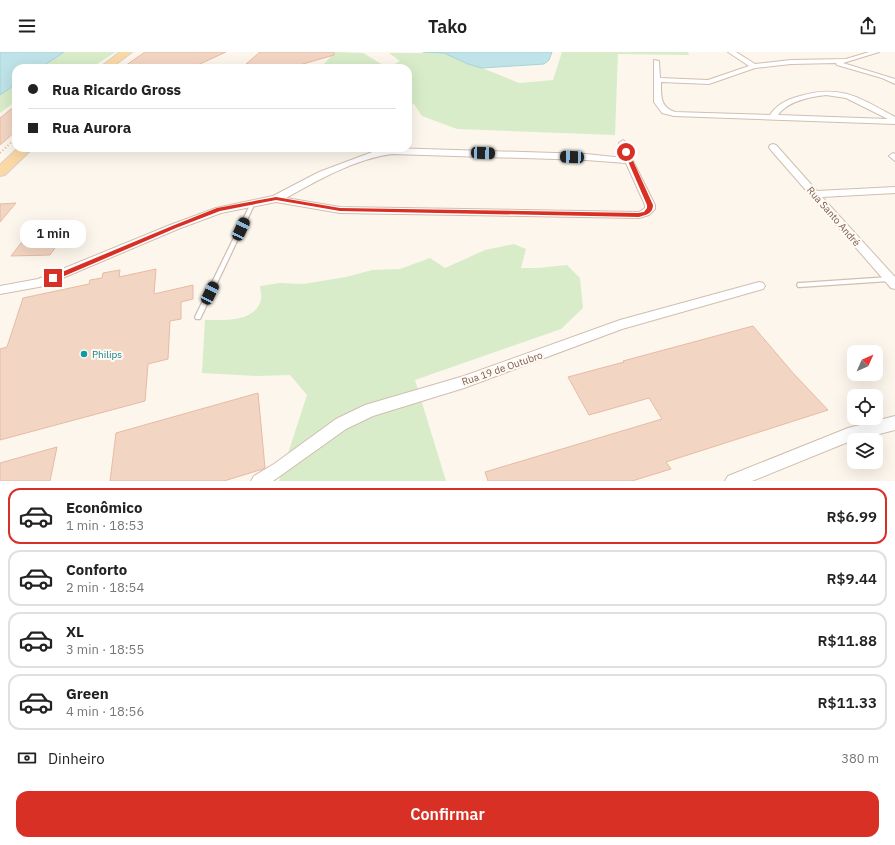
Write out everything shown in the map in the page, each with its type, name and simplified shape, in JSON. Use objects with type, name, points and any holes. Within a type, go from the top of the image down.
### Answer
[{"type":"main road","points":[[110,64],[127,52]]},
{"type":"main road","points":[[120,64],[137,52]]},
{"type":"main road","points":[[0,159],[12,148]]},
{"type":"main road","points":[[0,172],[22,152]]},
{"type":"street","points":[[731,52],[754,66]]},
{"type":"street","points":[[657,80],[709,82],[754,66],[791,62],[833,62],[853,60],[876,52]]},
{"type":"street","points":[[656,61],[658,102],[665,111],[689,115],[895,121]]},
{"type":"street","points":[[833,62],[878,75],[895,82]]},
{"type":"street","points":[[773,117],[790,101],[811,94],[834,92],[854,97],[895,121]]},
{"type":"street","points":[[276,198],[340,210],[639,215],[646,213],[650,209],[650,205],[629,161],[623,143]]},
{"type":"street","name":"Rua Santo André","points":[[773,147],[892,282]]},
{"type":"street","points":[[412,151],[586,157],[629,161]]},
{"type":"street","points":[[0,290],[40,283],[219,210],[276,198],[322,174],[383,152]]},
{"type":"street","points":[[815,194],[895,190]]},
{"type":"street","name":"Rua 19 de Outubro","points":[[259,481],[279,469],[341,424],[370,410],[464,382],[620,325],[759,286]]},
{"type":"street","points":[[733,481],[848,435],[895,423]]},
{"type":"lane","points":[[198,317],[253,203]]},
{"type":"lane","points":[[800,285],[892,282]]},
{"type":"path","points":[[0,152],[12,142]]},
{"type":"green space","points":[[64,52],[116,52],[97,64],[46,64]]},
{"type":"green space","points":[[335,52],[363,53],[381,64],[324,64]]},
{"type":"green space","points":[[562,52],[688,52],[689,55],[618,54],[615,135],[457,129],[422,116],[414,104],[412,104],[412,64],[395,64],[400,61],[389,53],[444,53],[468,64],[519,83],[553,80]]},
{"type":"green space","points":[[12,87],[12,104],[0,113],[0,95]]},
{"type":"green space","points":[[514,244],[526,249],[521,268],[567,265],[580,278],[583,308],[561,329],[415,380],[446,481],[279,481],[307,395],[290,375],[257,376],[202,373],[205,320],[229,320],[246,316],[253,312],[258,307],[261,299],[260,286],[280,283],[303,284],[346,277],[372,270],[400,269],[430,258],[445,268],[485,250]]},
{"type":"water","points":[[0,52],[64,52],[46,64],[12,64],[12,87],[0,95]]},
{"type":"water","points":[[423,52],[552,52],[549,60],[544,64],[482,68],[468,64],[444,53]]},
{"type":"building","points":[[145,52],[226,52],[200,64],[128,64]]},
{"type":"building","points":[[260,52],[334,52],[334,55],[303,64],[246,64]]},
{"type":"building","points":[[12,108],[12,134],[0,145],[0,118]]},
{"type":"building","points":[[16,203],[0,222],[0,204]]},
{"type":"building","points":[[69,228],[50,255],[11,256],[32,229]]},
{"type":"building","name":"Philips","points":[[156,269],[154,294],[193,285],[193,299],[181,302],[181,319],[170,321],[168,359],[148,364],[145,401],[0,440],[0,349],[7,347],[23,298],[89,284],[90,280],[102,278],[103,273],[120,270],[119,277]]},
{"type":"building","points":[[753,326],[793,373],[828,410],[666,462],[671,469],[632,481],[488,481],[485,472],[662,419],[649,398],[589,415],[568,377]]},
{"type":"building","points":[[258,393],[265,468],[224,481],[110,481],[116,433]]},
{"type":"building","points":[[57,447],[50,481],[0,481],[0,463]]},
{"type":"place","name":"Philips","points":[[84,354]]},
{"type":"route","points":[[53,278],[174,227],[219,210],[276,198],[340,210],[639,215],[646,213],[650,209],[650,205],[626,152]]}]
